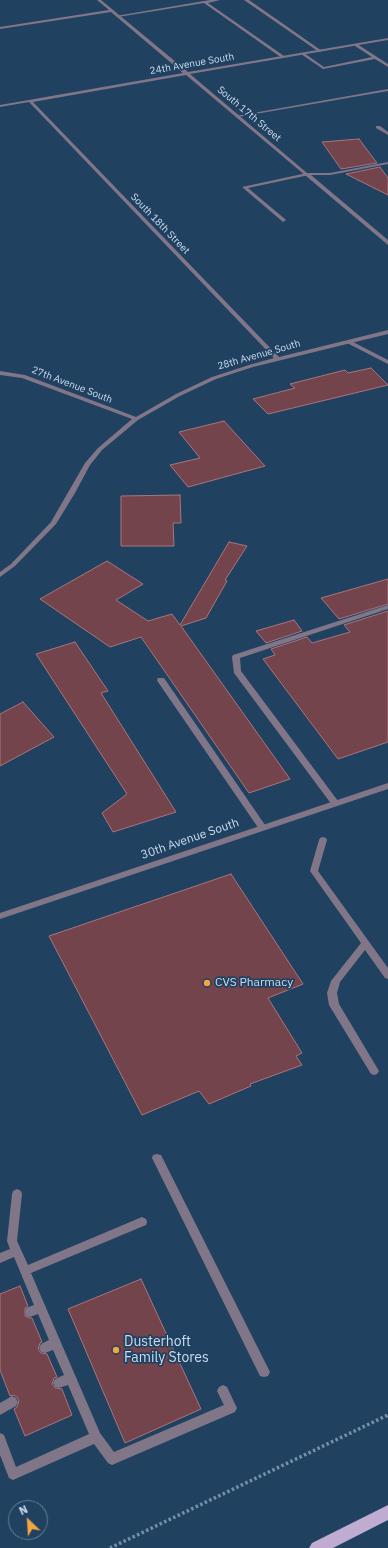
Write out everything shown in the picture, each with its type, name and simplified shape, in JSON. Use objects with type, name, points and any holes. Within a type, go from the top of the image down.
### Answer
[{"type":"main road","points":[[317,1548],[388,1512]]},
{"type":"street","name":"South 17th Street","points":[[99,0],[388,243]]},
{"type":"street","points":[[118,16],[218,0]]},
{"type":"street","points":[[246,0],[320,51]]},
{"type":"street","points":[[206,2],[283,57]]},
{"type":"street","points":[[0,28],[112,11]]},
{"type":"street","name":"24th Avenue South","points":[[0,106],[388,39]]},
{"type":"street","points":[[356,45],[388,66]]},
{"type":"street","points":[[303,54],[323,68],[376,58]]},
{"type":"street","points":[[238,116],[388,90]]},
{"type":"street","name":"South 18th Street","points":[[30,101],[278,359]]},
{"type":"street","points":[[378,127],[388,134]]},
{"type":"street","points":[[283,220],[244,187],[307,174],[330,174],[388,163]]},
{"type":"street","name":"28th Avenue South","points":[[0,575],[13,565],[54,523],[87,464],[100,450],[136,419],[178,395],[214,378],[251,366],[388,332]]},
{"type":"street","points":[[349,342],[388,362]]},
{"type":"street","name":"27th Avenue South","points":[[0,373],[23,376],[136,419]]},
{"type":"street","points":[[335,803],[237,671],[236,656],[388,606]]},
{"type":"street","points":[[161,680],[262,827]]},
{"type":"street","name":"30th Avenue South","points":[[0,916],[388,786]]},
{"type":"street","points":[[323,840],[314,871],[388,975]]},
{"type":"street","points":[[366,943],[336,981],[332,994],[334,1005],[374,1071]]},
{"type":"street","points":[[157,1158],[264,1372]]},
{"type":"street","points":[[18,1194],[12,1240],[96,1437],[112,1459],[231,1408],[223,1392]]},
{"type":"street","points":[[25,1271],[142,1222]]},
{"type":"street","points":[[0,1258],[17,1251]]},
{"type":"street","points":[[30,1312],[41,1308]]},
{"type":"street","points":[[45,1348],[56,1342]]},
{"type":"street","points":[[59,1383],[71,1378]]},
{"type":"street","points":[[0,1409],[12,1402]]},
{"type":"street","points":[[0,1439],[13,1474],[96,1437]]},
{"type":"path","points":[[110,1548],[388,1415]]},
{"type":"building","points":[[359,139],[377,163],[341,169],[322,142]]},
{"type":"building","points":[[380,167],[388,178],[388,195],[346,174]]},
{"type":"building","points":[[371,368],[388,385],[268,414],[253,399],[295,388],[290,384],[345,370],[348,373]]},
{"type":"building","points":[[224,421],[265,466],[188,487],[170,465],[200,458],[179,432]]},
{"type":"building","points":[[180,495],[181,523],[173,523],[174,546],[121,546],[121,496]]},
{"type":"building","points":[[229,542],[247,546],[225,580],[227,581],[206,618],[181,626],[290,779],[249,793],[141,637],[110,647],[40,599],[107,561],[143,584],[116,600],[148,621],[172,614],[180,625]]},
{"type":"building","points":[[388,579],[388,604],[339,619],[321,598]]},
{"type":"building","points":[[388,611],[388,742],[338,759],[263,659],[275,655],[271,649],[307,637],[312,643],[350,632],[344,625]]},
{"type":"building","points":[[294,620],[302,631],[266,643],[256,631]]},
{"type":"building","points":[[75,642],[108,691],[101,693],[176,812],[113,832],[102,813],[127,794],[36,654]]},
{"type":"building","points":[[23,702],[54,737],[0,766],[0,714]]},
{"type":"building","name":"CVS Pharmacy","points":[[231,874],[303,984],[268,998],[302,1053],[296,1056],[302,1065],[250,1084],[251,1086],[209,1104],[199,1091],[142,1115],[49,936]]},
{"type":"building","points":[[141,1279],[201,1409],[125,1443],[68,1309]]},
{"type":"building","points":[[20,1286],[28,1306],[25,1308],[25,1316],[32,1318],[42,1342],[40,1343],[38,1349],[41,1353],[47,1354],[57,1377],[54,1378],[52,1384],[55,1388],[62,1389],[72,1415],[25,1436],[14,1409],[17,1407],[19,1401],[17,1397],[13,1395],[10,1396],[0,1370],[0,1294]]},
{"type":"place","name":"CVS Pharmacy","points":[[207,983]]},
{"type":"place","name":"Dusterhoft Family Stores","points":[[116,1350]]}]
